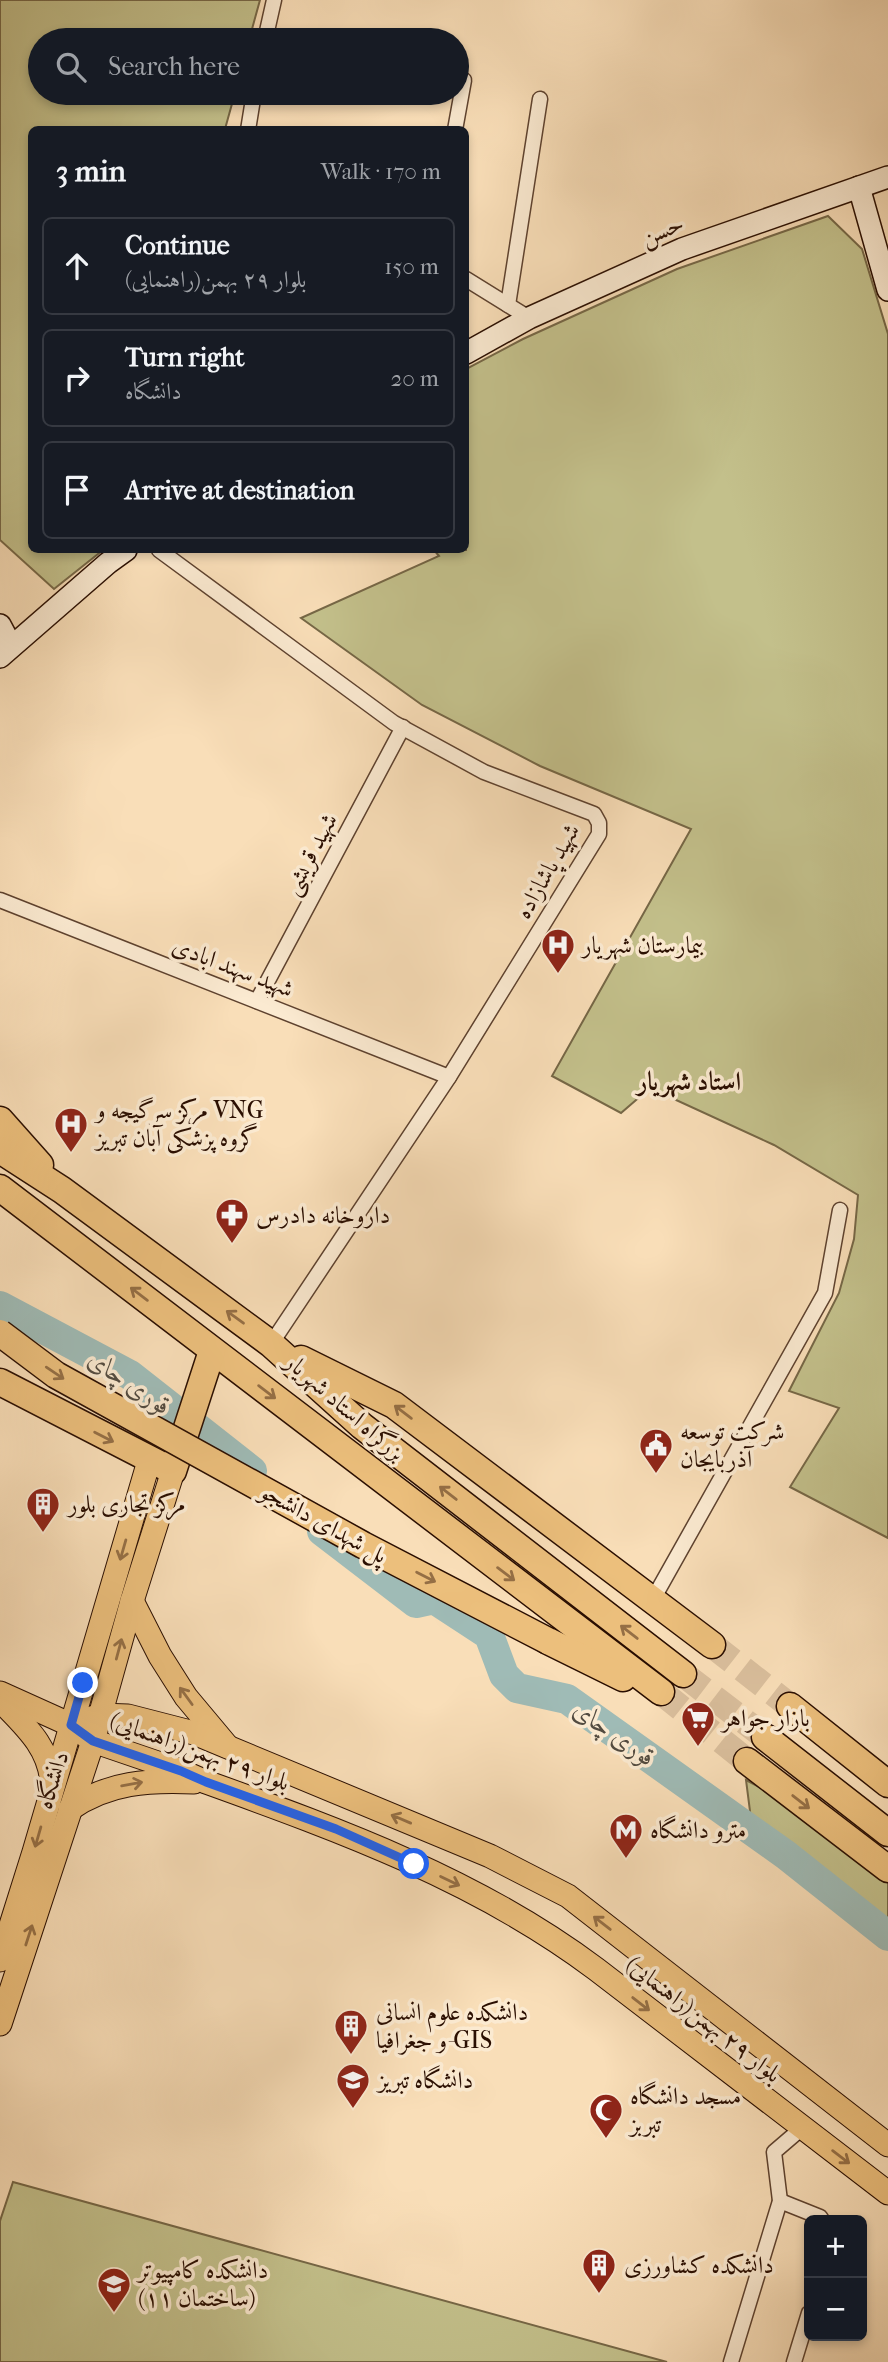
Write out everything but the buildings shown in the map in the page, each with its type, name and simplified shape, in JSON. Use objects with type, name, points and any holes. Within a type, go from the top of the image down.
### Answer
[{"type":"highway","points":[[0,1120],[62,1190]]},
{"type":"highway","name":"بزرگراه استاد شهریار","points":[[0,1150],[62,1190],[271,1343],[362,1426],[683,1674]]},
{"type":"highway","points":[[0,1188],[212,1351],[173,1471],[4,1384]]},
{"type":"highway","name":"پل شهدای دانشجو","points":[[0,1333],[56,1375],[363,1545],[629,1681],[661,1692],[212,1351]]},
{"type":"highway","points":[[271,1343],[394,1405],[712,1645]]},
{"type":"highway","points":[[790,1706],[888,1784]]},
{"type":"highway","points":[[765,1737],[888,1833]]},
{"type":"highway","points":[[747,1761],[888,1869]]},
{"type":"main road","name":"دانشگاه","points":[[0,1960],[149,1461]]},
{"type":"main road","name":"دانشگاه","points":[[0,2024],[93,1741],[132,1601],[173,1471]]},
{"type":"main road","points":[[132,1601],[160,1656],[186,1698],[229,1748]]},
{"type":"main road","points":[[0,1693],[71,1725]]},
{"type":"main road","points":[[0,1700],[34,1735],[45,1751],[51,1769],[52,1789]]},
{"type":"main road","name":"بلوار ٢٩ بهمن(راهنمایی)","points":[[71,1725],[101,1715],[128,1716],[194,1733],[490,1856],[568,1896],[888,2145]]},
{"type":"main road","name":"بلوار ٢٩ بهمن(راهنمایی)","points":[[71,1725],[93,1741],[181,1771],[374,1845],[452,1881],[528,1922],[559,1941],[888,2193]]},
{"type":"main road","points":[[181,1771],[176,1759],[177,1748],[183,1739],[194,1733]]},
{"type":"main road","points":[[70,1810],[86,1798],[104,1790],[140,1782],[206,1782]]},
{"type":"street","points":[[268,28],[274,0]]},
{"type":"street","points":[[508,305],[540,99]]},
{"type":"street","points":[[249,126],[252,105]]},
{"type":"street","points":[[456,126],[460,105]]},
{"type":"street","name":"حسن","points":[[469,351],[529,318],[682,249],[888,177]]},
{"type":"street","points":[[859,187],[888,289]]},
{"type":"street","points":[[469,281],[529,318]]},
{"type":"street","points":[[3,654],[122,553]]},
{"type":"street","name":"شهید پاشازاده","points":[[163,553],[345,688],[403,727],[484,772],[594,814],[598,822],[599,834],[449,1077],[271,1343]]},
{"type":"street","points":[[0,625],[8,640],[3,654]]},
{"type":"street","name":"شهید قریشی","points":[[257,1001],[403,727]]},
{"type":"street","name":"شهید سهند ابادی","points":[[0,900],[449,1077]]},
{"type":"street","points":[[652,1601],[825,1293],[840,1210]]},
{"type":"street","points":[[731,2362],[780,2201],[774,2152],[802,2129]]},
{"type":"street","points":[[780,2201],[815,2215]]},
{"type":"street","points":[[794,2362],[804,2330]]},
{"type":"shaded area","points":[[0,0],[260,0],[252,28],[28,28],[28,105],[232,105],[226,126],[28,126],[28,553],[99,553],[54,589],[0,540]]},
{"type":"shaded area","points":[[828,216],[862,249],[888,334],[888,1538],[790,1487],[839,1408],[789,1391],[839,1293],[854,1239],[858,1195],[774,1145],[650,1088],[621,1113],[552,1076],[691,829],[540,766],[422,705],[301,618],[439,556],[436,553],[469,553],[469,367],[523,339],[677,269]]},
{"type":"shaded area","points":[[746,1780],[782,1799],[888,1881],[888,1928],[751,1819]]},
{"type":"shaded area","points":[[13,2182],[667,2362],[0,2362],[0,2221]]},
{"type":"waterway","name":"قوری چای","points":[[0,1306],[130,1375],[252,1471]]},
{"type":"waterway","name":"قوری چای","points":[[322,1531],[416,1603],[434,1599],[489,1635],[504,1675],[517,1688],[567,1699],[786,1855],[888,1936]]},
{"type":"tunnel","points":[[712,1645],[790,1706]]},
{"type":"tunnel","points":[[683,1674],[765,1737]]},
{"type":"tunnel","points":[[661,1692],[747,1761]]},
{"type":"place","name":"بیمارستان شهریار","points":[[558,975]]},
{"type":"place","name":"مرکز سرگیجه و VNG گروه پزشکی آبان تبریز","points":[[71,1154]]},
{"type":"place","name":"داروخانه دادرس","points":[[232,1245]]},
{"type":"place","name":"شرکت توسعه آذربایجان","points":[[656,1475]]},
{"type":"place","name":"مرکز تجاری بلور","points":[[43,1534]]},
{"type":"place","name":"بازار جواهر","points":[[698,1748]]},
{"type":"place","name":"مترو دانشگاه","points":[[626,1860]]},
{"type":"place","name":"دانشکده علوم انسانی و جغرافیا-GIS","points":[[351,2056]]},
{"type":"place","name":"دانشگاه تبریز","points":[[353,2110]]},
{"type":"place","name":"مسجد دانشگاه تبربز","points":[[606,2140]]},
{"type":"place","name":"دانشکده کشاورزی","points":[[599,2295]]},
{"type":"place","name":"دانشکده کامپیوتر (ساختمان ۱۱)","points":[[114,2314]]},
{"type":"district","name":"استاد شهریار","points":[[689,1081]]},
{"type":"route","points":[[83,1683],[71,1725],[93,1741],[336,1829],[414,1864]]}]
